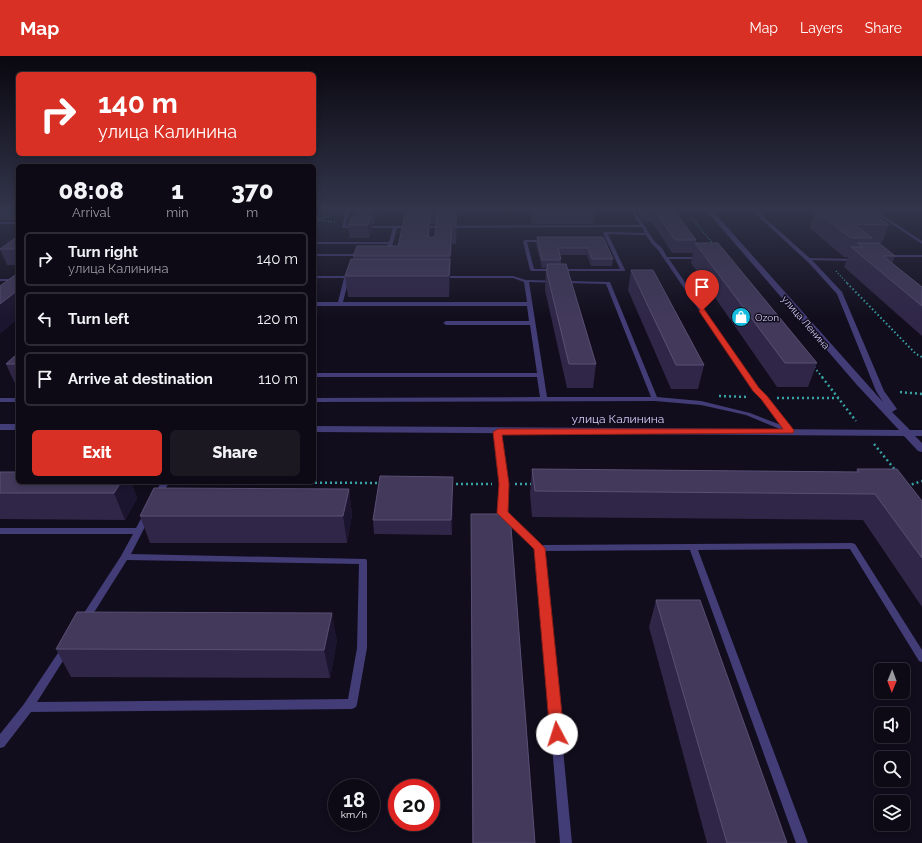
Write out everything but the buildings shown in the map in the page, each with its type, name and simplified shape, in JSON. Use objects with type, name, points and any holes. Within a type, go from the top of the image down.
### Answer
[{"type":"street","name":"улица Ленина","points":[[740,246],[855,377],[922,449]]},
{"type":"street","name":"улица Ленина","points":[[793,246],[808,259],[840,293],[880,392],[907,433]]},
{"type":"street","points":[[0,427],[16,427]]},
{"type":"street","name":"улица Калинина","points":[[316,429],[498,432],[789,431],[922,433]]},
{"type":"lane","points":[[380,255],[387,256],[390,246]]},
{"type":"lane","points":[[526,246],[532,270],[623,270],[612,246]]},
{"type":"lane","points":[[656,246],[756,390],[764,398],[789,431]]},
{"type":"lane","points":[[666,258],[707,258],[702,252]]},
{"type":"lane","points":[[316,255],[365,255]]},
{"type":"lane","points":[[879,257],[922,256]]},
{"type":"lane","points":[[808,259],[861,260]]},
{"type":"lane","points":[[578,270],[584,282]]},
{"type":"lane","points":[[316,277],[363,277]]},
{"type":"lane","points":[[340,304],[347,277]]},
{"type":"lane","points":[[434,277],[513,277],[526,282],[608,283],[655,399]]},
{"type":"lane","points":[[0,280],[16,280]]},
{"type":"lane","points":[[526,282],[544,400]]},
{"type":"lane","points":[[316,304],[529,304]]},
{"type":"lane","points":[[446,323],[532,323]]},
{"type":"lane","points":[[316,375],[541,375]]},
{"type":"lane","points":[[316,400],[655,399],[701,403],[748,414],[789,431]]},
{"type":"lane","points":[[0,400],[16,400]]},
{"type":"lane","points":[[498,432],[504,484],[503,513],[540,548],[566,843]]},
{"type":"lane","points":[[78,629],[125,557],[164,484]]},
{"type":"lane","points":[[0,531],[138,531]]},
{"type":"lane","points":[[540,548],[852,546],[922,658]]},
{"type":"lane","points":[[693,547],[802,843]]},
{"type":"lane","points":[[28,707],[352,704],[362,648],[363,561],[125,557]]},
{"type":"lane","points":[[0,743],[28,707],[70,642]]},
{"type":"path","points":[[813,366],[839,398]]},
{"type":"path","points":[[900,392],[922,394]]},
{"type":"path","points":[[901,486],[908,486],[922,480]]},
{"type":"path","points":[[316,483],[386,483]]},
{"type":"path","points":[[449,484],[536,484]]},
{"type":"path","points":[[908,486],[913,491]]},
{"type":"place","name":"Ozon","points":[[741,317]]},
{"type":"route","points":[[557,734],[540,548],[503,513],[504,484],[498,432],[789,431],[764,398],[756,390],[702,311]]}]
